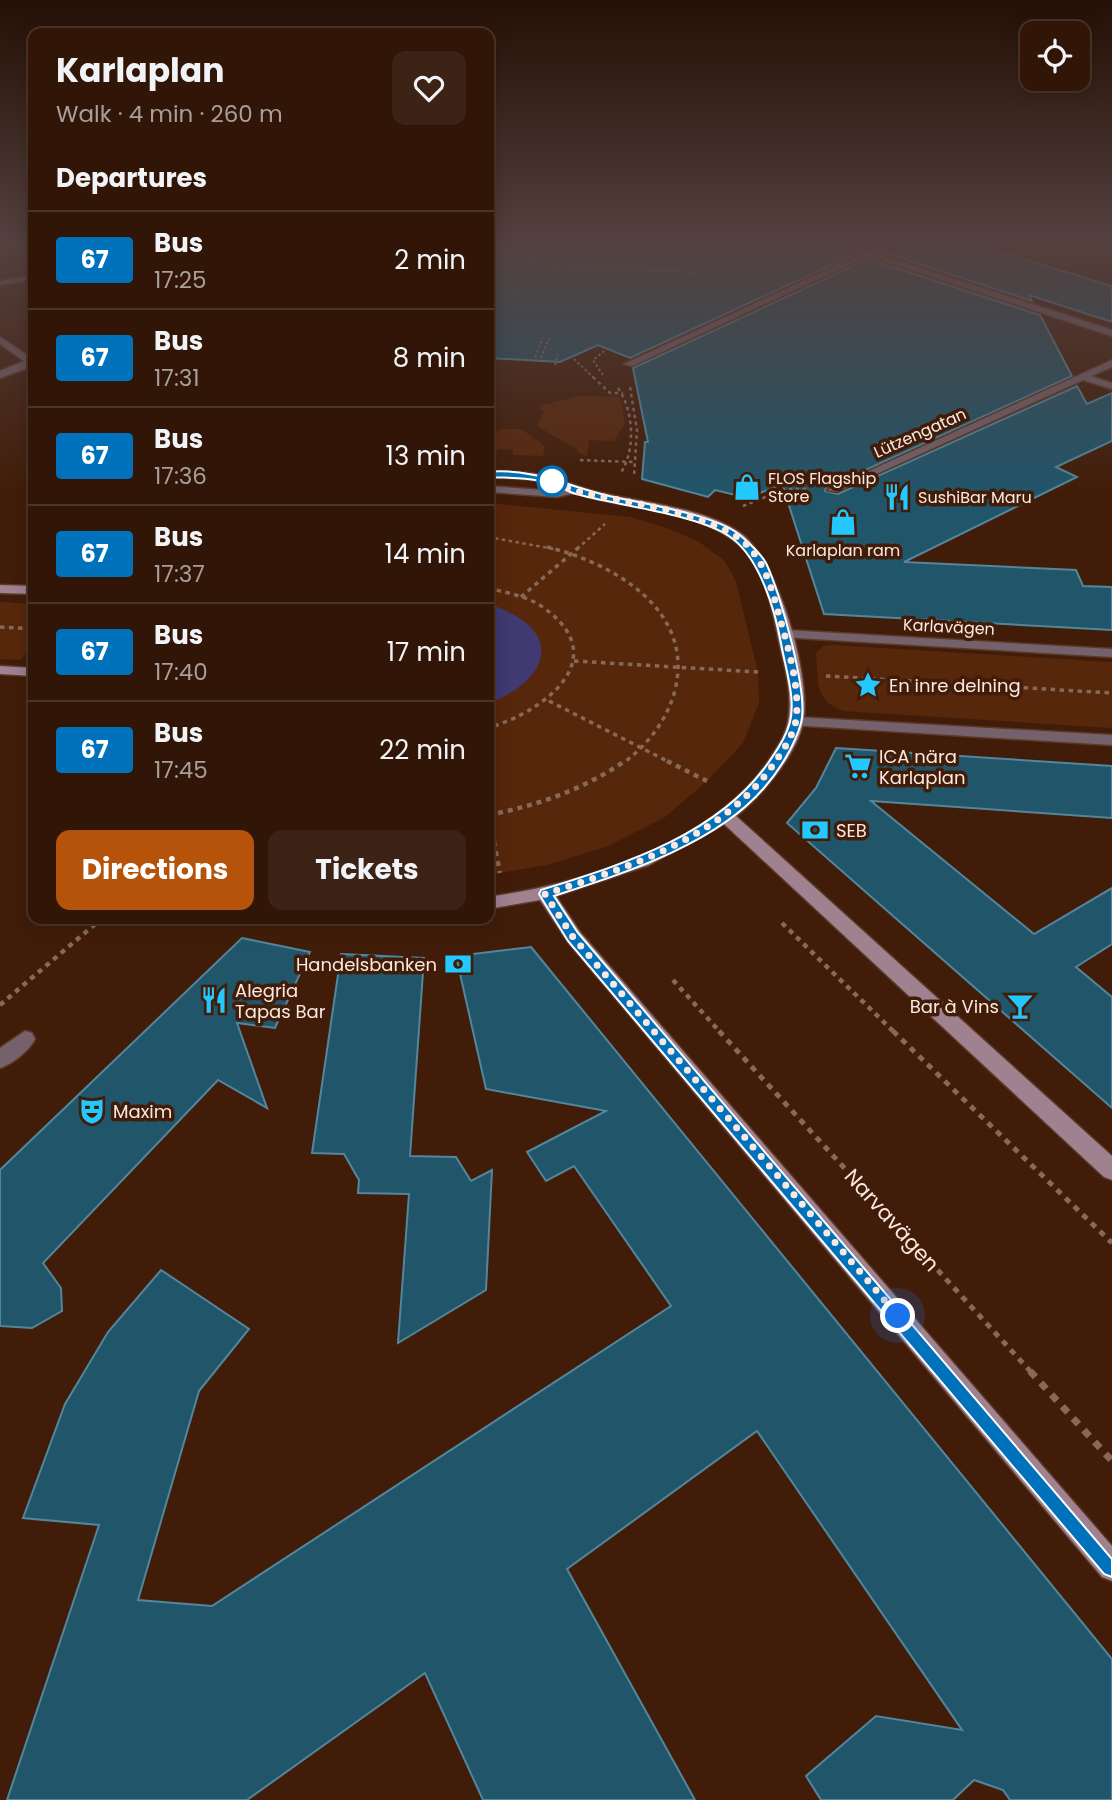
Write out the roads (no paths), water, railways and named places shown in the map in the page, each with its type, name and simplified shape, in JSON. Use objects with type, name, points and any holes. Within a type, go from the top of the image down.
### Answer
[{"type":"street","points":[[629,364],[710,327]]},
{"type":"street","points":[[1094,327],[1112,333]]},
{"type":"street","points":[[0,340],[28,359]]},
{"type":"street","name":"Lützengatan","points":[[833,490],[1112,363]]},
{"type":"street","points":[[0,375],[28,364]]},
{"type":"street","points":[[1082,376],[1112,386]]},
{"type":"street","points":[[494,474],[542,478],[577,491],[667,511],[712,525],[736,536],[761,563],[785,634],[796,701],[796,722],[783,751],[760,784],[725,816],[663,851],[600,876],[545,894],[494,902]]},
{"type":"street","points":[[494,489],[557,494],[577,491]]},
{"type":"street","points":[[0,589],[28,590]]},
{"type":"street","name":"Karlavägen","points":[[785,634],[1112,653]]},
{"type":"street","points":[[0,670],[28,672]]},
{"type":"street","points":[[796,722],[1112,740]]},
{"type":"street","points":[[725,816],[1112,1170]]},
{"type":"street","points":[[545,894],[573,937],[1112,1567]]},
{"type":"street","points":[[0,1060],[25,1039]]},
{"type":"place","name":"FLOS Flagship Store","points":[[747,487]]},
{"type":"place","name":"SushiBar Maru","points":[[897,497]]},
{"type":"place","name":"Karlaplan ram","points":[[843,522]]},
{"type":"place","name":"En inre delning","points":[[868,685]]},
{"type":"place","name":"ICA nära Karlaplan","points":[[858,766]]},
{"type":"place","name":"SEB","points":[[815,830]]},
{"type":"place","name":"Handelsbanken","points":[[458,964]]},
{"type":"place","name":"Alegria Tapas Bar","points":[[214,1000]]},
{"type":"place","name":"Bar à Vins","points":[[1020,1006]]},
{"type":"place","name":"Maxim","points":[[92,1111]]}]
